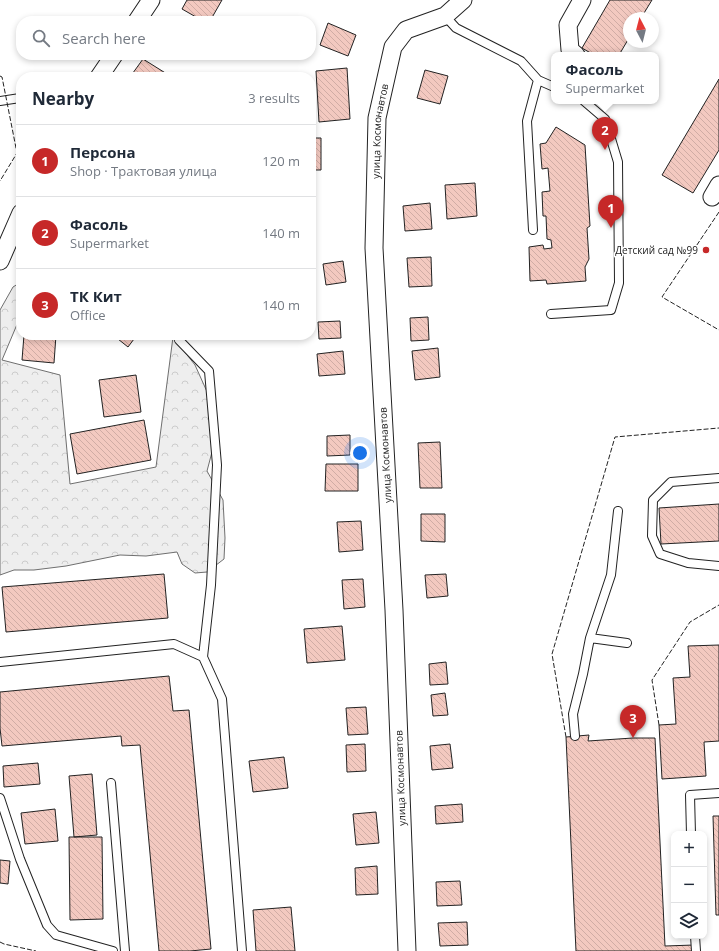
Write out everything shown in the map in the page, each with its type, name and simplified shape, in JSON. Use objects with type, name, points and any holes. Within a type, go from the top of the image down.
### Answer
[{"type":"street","points":[[140,16],[151,0]]},
{"type":"street","name":"улица Космонавтов","points":[[407,951],[394,610],[374,248],[377,118],[392,47],[406,30],[445,16],[463,0]]},
{"type":"street","points":[[572,52],[570,50],[568,25],[582,0]]},
{"type":"street","points":[[102,72],[111,60]]},
{"type":"street","points":[[0,261],[16,224]]},
{"type":"lane","points":[[445,16],[456,28],[521,61],[538,80],[551,86]]},
{"type":"lane","points":[[533,230],[527,121],[538,80]]},
{"type":"lane","points":[[0,100],[16,98]]},
{"type":"lane","points":[[551,314],[612,310],[619,283],[618,162],[605,119],[588,104]]},
{"type":"lane","points":[[179,340],[209,372],[217,465],[211,585],[203,657],[222,699],[242,951]]},
{"type":"lane","points":[[719,478],[671,482],[653,500],[652,536],[660,554],[688,563],[719,566]]},
{"type":"lane","points":[[575,736],[573,714],[590,638],[611,575],[618,511]]},
{"type":"lane","points":[[590,638],[627,643]]},
{"type":"lane","points":[[0,662],[174,644],[203,657]]},
{"type":"lane","points":[[111,783],[125,951]]},
{"type":"lane","points":[[691,831],[690,796],[719,793]]},
{"type":"lane","points":[[0,798],[20,859],[47,925],[56,935],[113,951]]},
{"type":"lane","points":[[695,939],[696,951]]},
{"type":"green space","points":[[16,285],[16,327],[2,360],[60,375],[70,484],[156,467],[173,340],[175,340],[195,365],[213,405],[212,452],[207,471],[223,500],[225,538],[224,559],[207,572],[195,573],[182,564],[177,552],[146,556],[120,555],[66,566],[34,570],[14,570],[0,575],[0,310],[13,287]]},
{"type":"building","points":[[187,0],[222,0],[213,16],[194,16],[182,9]]},
{"type":"building","points":[[610,0],[652,0],[645,12],[623,12],[623,48],[621,52],[589,52],[582,48]]},
{"type":"building","points":[[328,23],[356,35],[348,56],[320,45]]},
{"type":"building","points":[[142,60],[145,60],[164,72],[134,72]]},
{"type":"building","points":[[347,68],[350,119],[319,122],[316,71]]},
{"type":"building","points":[[425,70],[448,76],[440,104],[417,98]]},
{"type":"building","points":[[719,79],[719,150],[693,193],[662,175]]},
{"type":"building","points":[[556,127],[585,145],[590,226],[587,228],[589,259],[585,267],[586,281],[547,284],[546,280],[530,281],[529,247],[543,245],[544,249],[552,248],[551,240],[547,239],[546,216],[543,216],[542,192],[550,191],[548,168],[542,169],[540,144],[546,143]]},
{"type":"building","points":[[316,138],[321,138],[321,170],[316,170]]},
{"type":"building","points":[[475,183],[477,216],[447,219],[445,185]]},
{"type":"building","points":[[430,203],[432,229],[405,231],[403,206]]},
{"type":"building","points":[[431,257],[432,286],[409,287],[407,258]]},
{"type":"building","points":[[343,261],[346,282],[326,285],[323,264]]},
{"type":"building","points":[[428,317],[429,340],[411,341],[410,318]]},
{"type":"building","points":[[340,321],[341,338],[319,339],[318,322]]},
{"type":"building","points":[[24,340],[56,340],[54,363],[22,360]]},
{"type":"building","points":[[119,340],[133,340],[128,347]]},
{"type":"building","points":[[438,348],[440,377],[415,380],[412,351]]},
{"type":"building","points":[[343,351],[345,374],[319,376],[317,354]]},
{"type":"building","points":[[136,375],[141,412],[104,417],[99,380]]},
{"type":"building","points":[[144,420],[151,460],[77,474],[70,434]]},
{"type":"building","points":[[350,435],[350,455],[327,456],[327,436]]},
{"type":"building","points":[[440,442],[442,488],[420,488],[418,443]]},
{"type":"building","points":[[326,464],[358,464],[358,491],[325,491]]},
{"type":"building","points":[[719,504],[719,541],[661,544],[659,508]]},
{"type":"building","points":[[421,514],[445,514],[445,542],[421,541]]},
{"type":"building","points":[[361,521],[363,550],[339,552],[337,522]]},
{"type":"building","points":[[164,574],[168,618],[6,632],[2,587]]},
{"type":"building","points":[[446,574],[448,596],[427,598],[425,575]]},
{"type":"building","points":[[363,579],[365,607],[344,609],[342,580]]},
{"type":"building","points":[[342,626],[345,660],[307,663],[304,629]]},
{"type":"building","points":[[719,645],[719,741],[704,742],[706,776],[662,779],[659,725],[676,724],[673,678],[690,677],[688,646]]},
{"type":"building","points":[[446,662],[448,684],[430,685],[429,664]]},
{"type":"building","points":[[169,676],[173,711],[189,710],[211,949],[159,951],[140,745],[122,746],[121,736],[2,746],[0,728],[0,692]]},
{"type":"building","points":[[445,693],[448,715],[433,716],[431,695]]},
{"type":"building","points":[[366,707],[368,734],[348,735],[346,708]]},
{"type":"building","points":[[589,735],[588,741],[655,738],[665,946],[694,945],[693,951],[576,951],[566,737]]},
{"type":"building","points":[[365,744],[366,771],[347,772],[346,745]]},
{"type":"building","points":[[450,744],[453,768],[432,770],[430,746]]},
{"type":"building","points":[[284,757],[288,788],[253,792],[249,761]]},
{"type":"building","points":[[38,763],[40,784],[4,787],[3,766]]},
{"type":"building","points":[[92,774],[97,835],[74,837],[69,776]]},
{"type":"building","points":[[462,804],[463,822],[436,824],[435,806]]},
{"type":"building","points":[[55,809],[58,841],[25,844],[21,813]]},
{"type":"building","points":[[376,812],[379,843],[356,845],[353,814]]},
{"type":"building","points":[[713,816],[719,816],[719,915],[716,915]]},
{"type":"building","points":[[69,837],[102,837],[103,919],[70,920]]},
{"type":"building","points":[[0,860],[10,861],[8,884],[0,883]]},
{"type":"building","points":[[377,866],[378,894],[356,895],[355,868]]},
{"type":"building","points":[[460,881],[462,905],[437,906],[436,882]]},
{"type":"building","points":[[291,907],[295,951],[256,951],[253,910]]},
{"type":"building","points":[[467,922],[468,945],[440,946],[438,923]]},
{"type":"fence","points":[[0,76],[2,77],[16,148]]},
{"type":"fence","points":[[0,181],[16,155]]},
{"type":"fence","points":[[719,212],[662,297],[719,330]]},
{"type":"fence","points":[[566,737],[552,654],[615,437],[719,428]]},
{"type":"fence","points":[[659,725],[652,680],[690,622],[719,605]]},
{"type":"fence","points":[[0,942],[36,951]]},
{"type":"place","name":"Фасоль","points":[[605,150]]},
{"type":"place","name":"Персона","points":[[611,228]]},
{"type":"place","name":"Детский сад №99","points":[[706,250]]},
{"type":"place","name":"ТК Кит","points":[[633,738]]}]
